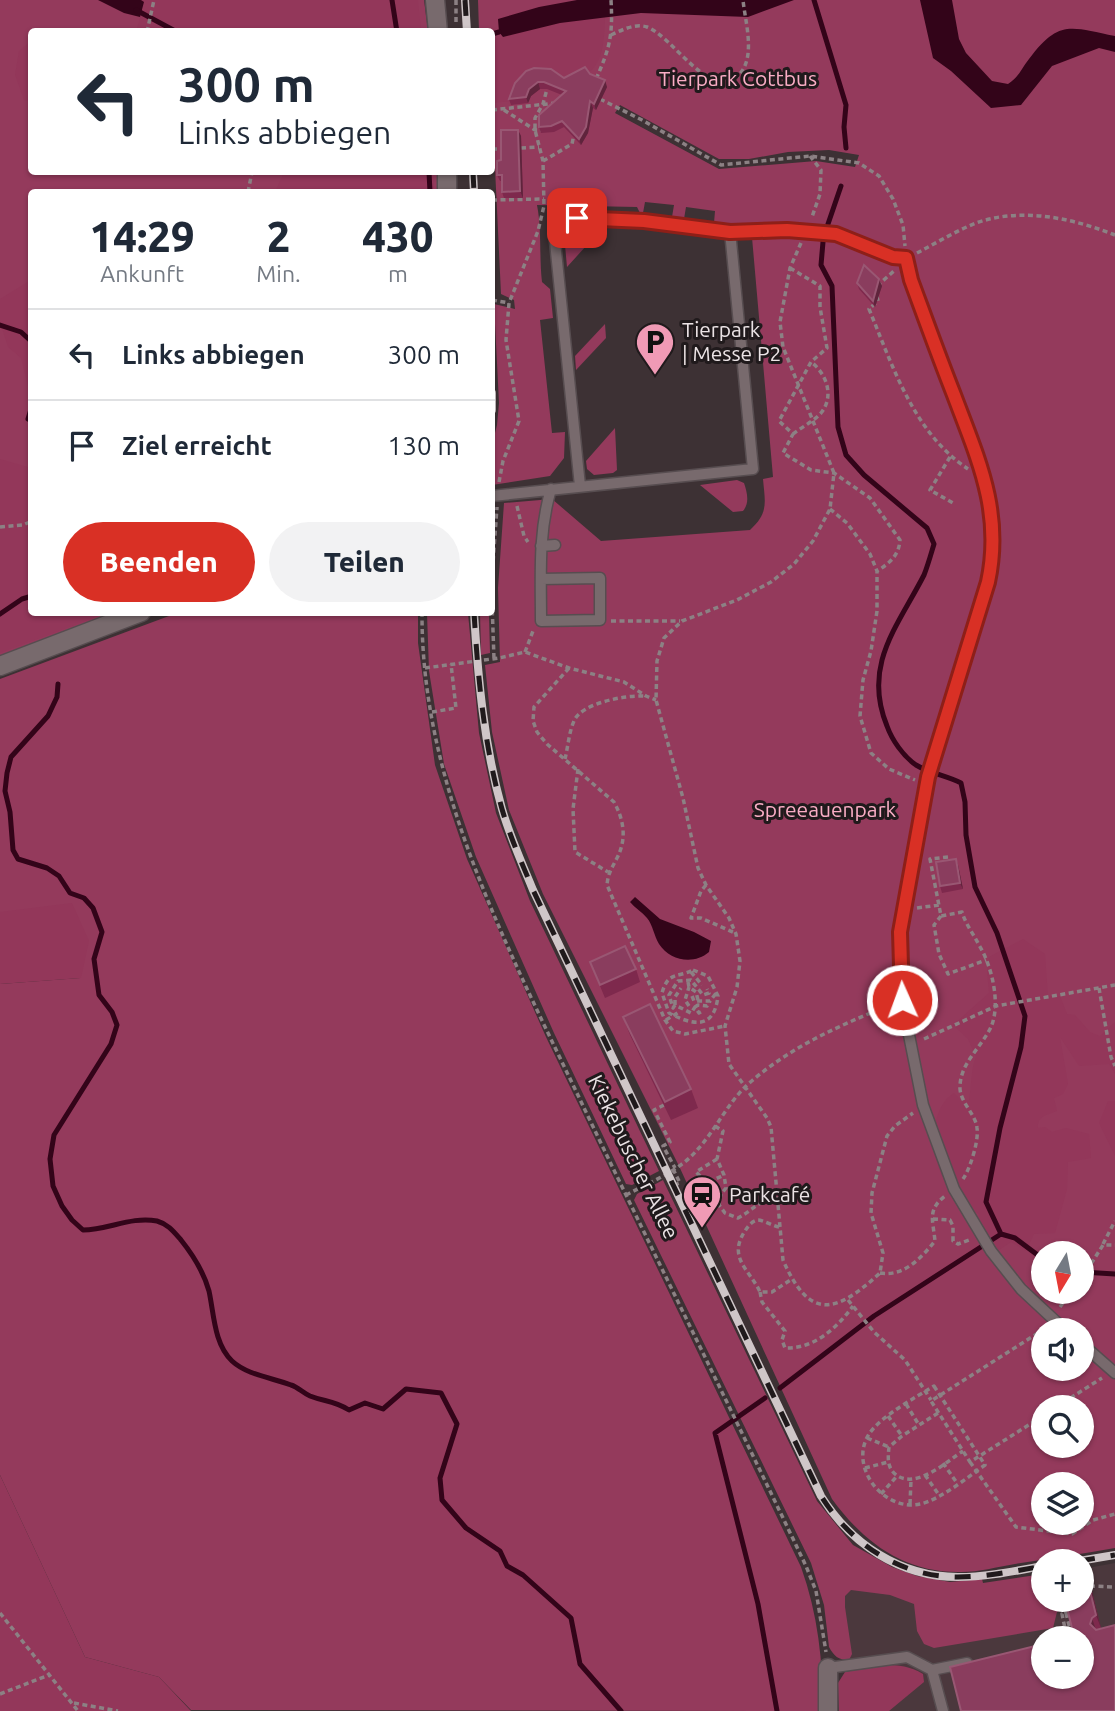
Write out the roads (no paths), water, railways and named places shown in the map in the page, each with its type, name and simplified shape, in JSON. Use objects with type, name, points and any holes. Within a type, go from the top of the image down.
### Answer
[{"type":"street","points":[[435,0],[438,28]]},
{"type":"street","points":[[0,666],[131,616]]},
{"type":"street","points":[[828,1668],[828,1711]]},
{"type":"lane","points":[[580,486],[554,232],[561,221],[577,218],[644,221],[730,232],[836,234],[893,257],[906,258],[911,280],[986,482],[994,556],[927,781],[900,932],[902,1000],[923,1105],[954,1189],[991,1251],[1020,1289],[1052,1318]]},
{"type":"lane","points":[[495,496],[753,469],[730,232]]},
{"type":"lane","points":[[541,579],[600,578],[600,621],[541,621],[541,579],[537,547],[551,489]]},
{"type":"lane","points":[[537,547],[555,545]]},
{"type":"lane","points":[[1094,1354],[1114,1372]]},
{"type":"lane","points":[[828,1668],[907,1657],[932,1670],[981,1661]]},
{"type":"lane","points":[[932,1670],[943,1711]]},
{"type":"waterway","points":[[392,0],[396,28]]},
{"type":"waterway","points":[[814,0],[846,105],[846,148]]},
{"type":"waterway","points":[[136,10],[170,28]]},
{"type":"waterway","points":[[495,33],[499,32]]},
{"type":"waterway","points":[[429,175],[430,189]]},
{"type":"waterway","points":[[828,224],[841,186]]},
{"type":"waterway","points":[[823,242],[821,265],[832,286],[838,427],[846,455],[864,475],[927,528],[934,544],[924,575],[886,647],[881,665],[880,704],[892,737],[907,757],[921,768],[961,783],[975,887],[997,933],[1025,1016],[1021,1047],[1000,1128],[986,1202],[1001,1234]]},
{"type":"waterway","points":[[0,325],[21,332],[28,338]]},
{"type":"waterway","points":[[0,614],[28,597]]},
{"type":"waterway","points":[[58,684],[57,697],[48,716],[11,757],[5,791],[10,812],[13,850],[18,859],[47,868],[59,876],[70,893],[84,898],[93,908],[102,932],[94,959],[99,995],[112,1012],[117,1025],[111,1044],[54,1135],[50,1159],[53,1186],[62,1206],[83,1230],[147,1220],[161,1222],[170,1229],[198,1264],[209,1291],[216,1328],[226,1354],[245,1370],[294,1386],[310,1396],[349,1410],[365,1403],[383,1409],[406,1389],[441,1393],[457,1424],[440,1478],[442,1500],[466,1528],[500,1551],[507,1566],[523,1575],[571,1618],[580,1664],[621,1711]]},
{"type":"waterway","points":[[780,1388],[874,1316],[1001,1234],[1015,1238],[1031,1250]]},
{"type":"waterway","points":[[1094,1273],[1115,1274]]},
{"type":"waterway","points":[[765,1398],[715,1433],[758,1604],[777,1711]]},
{"type":"railway","points":[[465,0],[467,28]]},
{"type":"railway","points":[[473,175],[474,189]]},
{"type":"railway","points":[[474,616],[486,736],[496,785],[512,840],[533,890],[821,1496],[833,1513],[862,1543],[897,1564],[916,1571],[969,1577],[1031,1568]]},
{"type":"railway","points":[[1094,1558],[1115,1555]]},
{"type":"place","name":"Tierpark | Messe P2","points":[[655,376]]},
{"type":"place","name":"Parkcafé","points":[[702,1229]]},
{"type":"park label","name":"Tierpark Cottbus","points":[[738,79]]},
{"type":"park label","name":"Spreeauenpark","points":[[825,810]]}]
